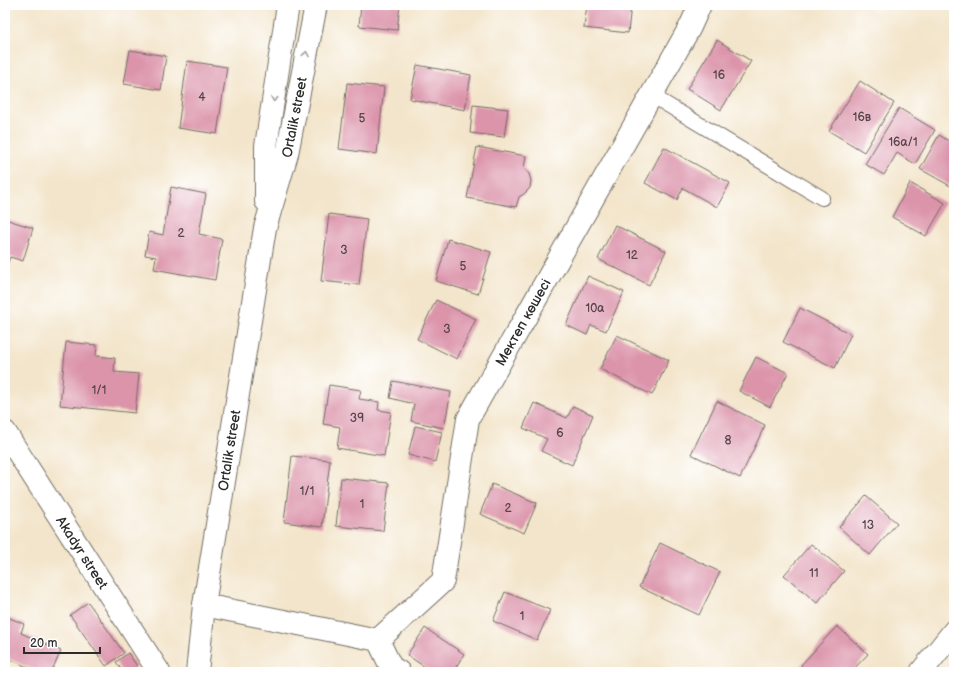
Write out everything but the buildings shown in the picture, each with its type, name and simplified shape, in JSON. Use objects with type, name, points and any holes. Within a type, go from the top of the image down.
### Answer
[{"type":"street","name":"Ortalik street","points":[[265,228],[266,146],[288,5]]},
{"type":"street","name":"Ortalik street","points":[[197,672],[204,605],[265,228],[287,154],[316,5]]},
{"type":"street","name":"Мектеп көшесі","points":[[378,640],[442,581],[468,419],[690,27],[700,5]]},
{"type":"street","name":"Akadyr street","points":[[5,432],[159,672]]},
{"type":"street","points":[[204,605],[378,640],[391,667],[399,672]]},
{"type":"street","points":[[921,672],[954,631]]},
{"type":"lane","points":[[651,95],[822,198]]}]
